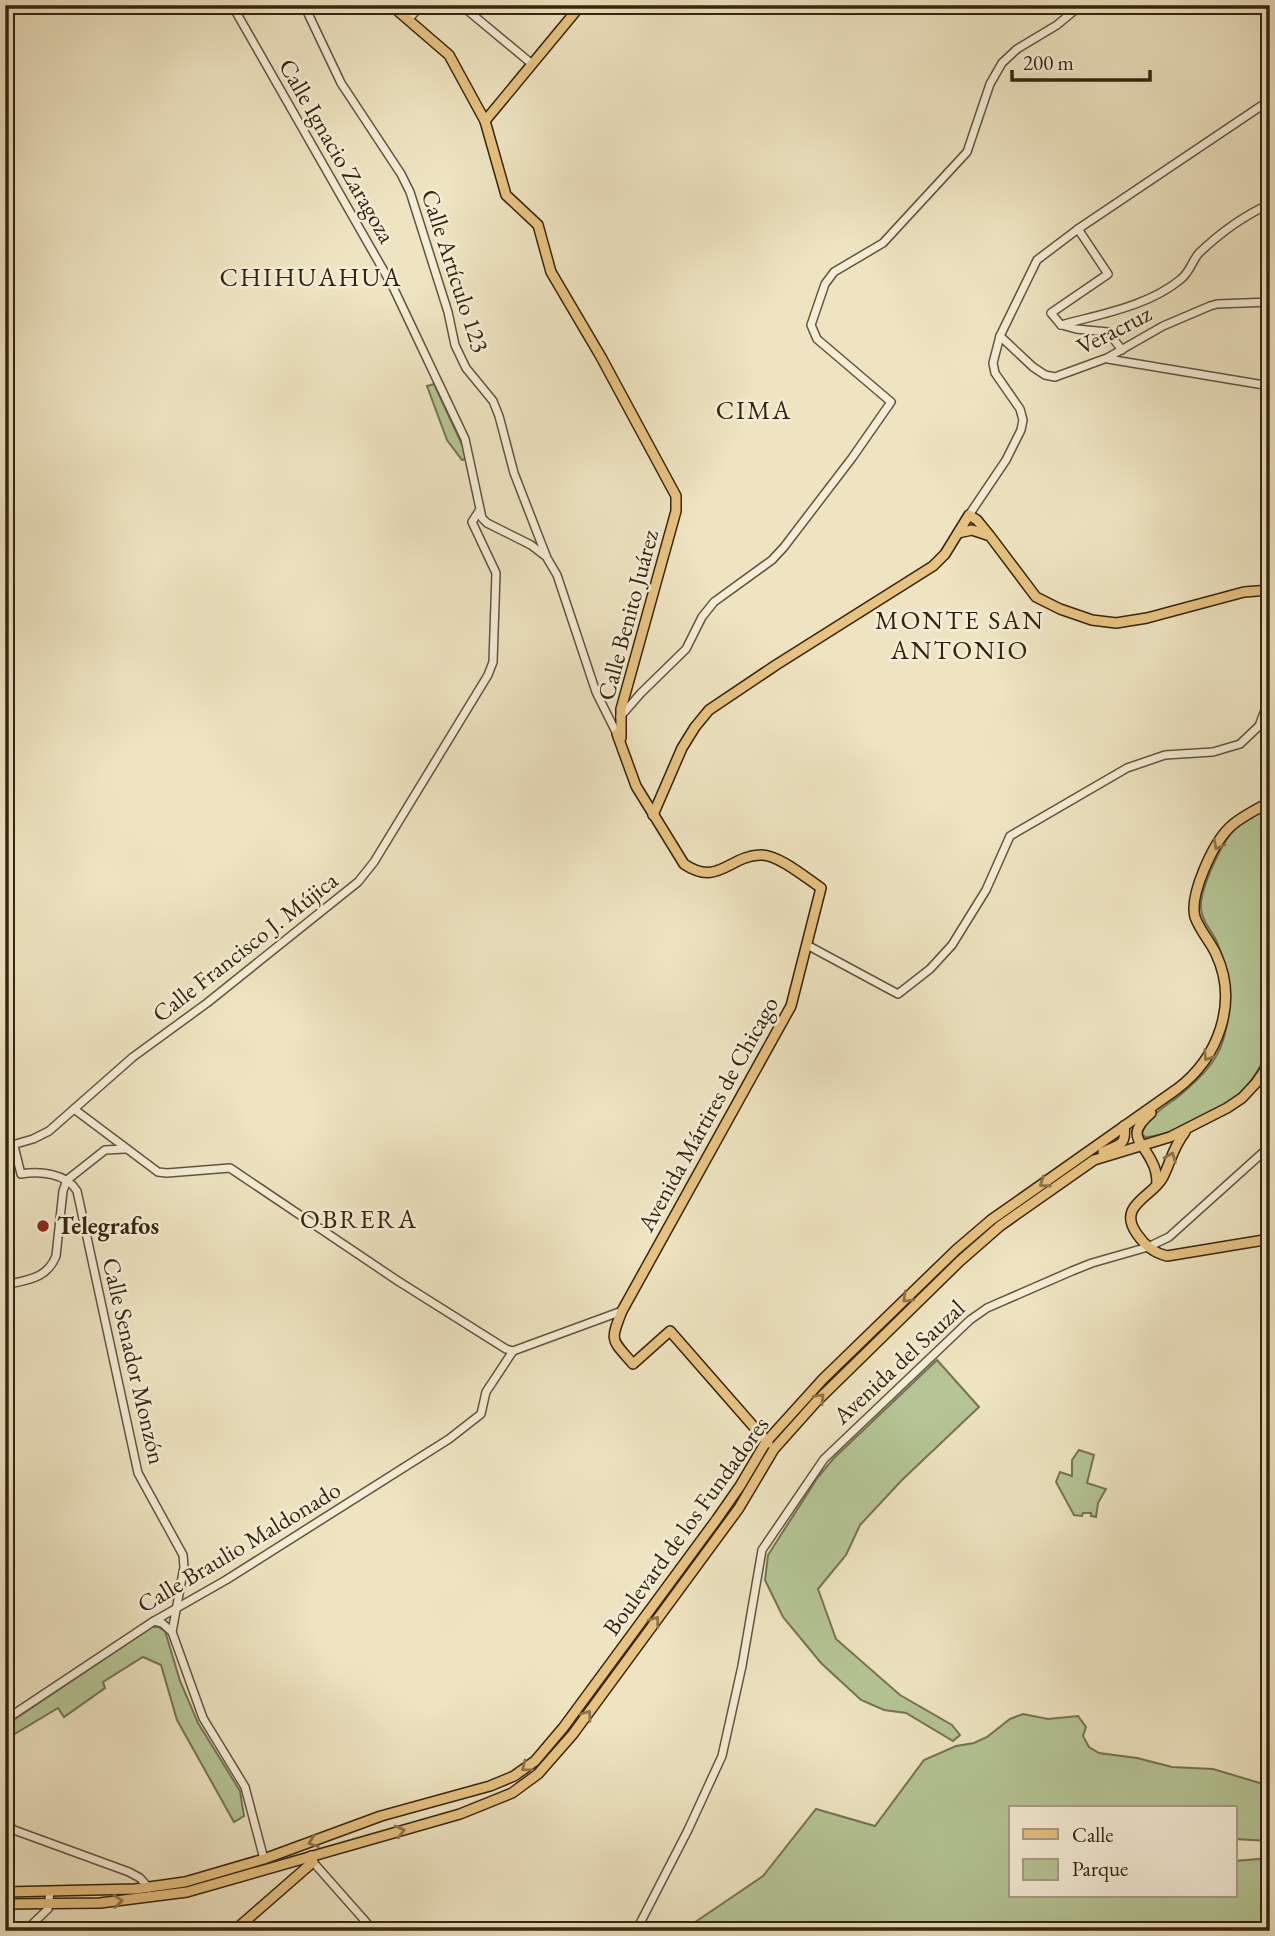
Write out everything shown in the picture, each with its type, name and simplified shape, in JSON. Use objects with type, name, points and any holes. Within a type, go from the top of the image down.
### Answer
[{"type":"main road","points":[[391,5],[449,55],[485,121],[581,5]]},
{"type":"main road","name":"Calle Benito Juárez","points":[[485,121],[506,195],[538,225],[551,272],[601,356],[676,496],[677,511],[620,718],[621,745]]},
{"type":"main road","points":[[653,815],[682,748],[709,710],[776,665],[916,579],[945,554],[969,516],[977,520],[1036,597],[1092,620],[1116,622],[1147,618],[1244,592],[1270,590]]},
{"type":"main road","points":[[958,533],[972,530],[990,536]]},
{"type":"main road","name":"Calle Benito Juárez","points":[[617,734],[636,786],[677,855],[694,871],[717,872],[752,856],[764,855],[776,859],[821,888]]},
{"type":"main road","name":"Boulevard de los Fundadores","points":[[5,1892],[149,1888],[185,1882],[264,1859],[381,1816],[500,1783],[526,1768],[563,1728],[634,1633],[740,1486],[766,1442],[823,1379],[956,1250],[991,1220],[1165,1098],[1205,1063],[1215,1045],[1224,1016],[1224,990],[1219,962],[1195,916],[1198,886],[1224,834],[1241,818],[1270,803]]},
{"type":"main road","name":"Avenida Mártires de Chicago","points":[[766,1442],[670,1331],[633,1364],[613,1340],[612,1335],[622,1311],[792,1006],[821,888]]},
{"type":"main road","name":"Boulevard de los Fundadores","points":[[5,1904],[100,1903],[165,1896],[312,1859],[473,1810],[512,1793],[538,1774],[581,1723],[739,1508],[774,1449],[816,1402],[948,1273],[1000,1226],[1094,1160],[1186,1131],[1242,1098],[1267,1067],[1270,1057]]},
{"type":"main road","points":[[1157,1184],[1153,1163],[1140,1146],[1137,1135],[1138,1126],[1165,1098]]},
{"type":"main road","points":[[1094,1160],[1103,1151],[1124,1142],[1125,1126]]},
{"type":"main road","points":[[1186,1131],[1172,1151],[1163,1178],[1132,1209],[1132,1228],[1148,1247],[1157,1254],[1167,1256],[1270,1240]]},
{"type":"main road","points":[[948,1273],[957,1257],[956,1250]]},
{"type":"main road","points":[[766,1442],[774,1449]]},
{"type":"main road","points":[[258,1872],[264,1859]]},
{"type":"main road","points":[[234,1931],[312,1859]]},
{"type":"street","name":"Calle Ignacio Zaragoza","points":[[232,5],[393,287],[465,439],[479,511],[472,522],[496,573],[494,657],[488,675],[456,724]]},
{"type":"street","name":"Calle Artículo 123","points":[[304,5],[341,83],[411,192],[455,345],[466,368],[493,401],[514,472],[547,558],[557,575],[596,692],[617,734]]},
{"type":"street","points":[[409,19],[421,5]]},
{"type":"street","points":[[461,5],[532,64]]},
{"type":"street","points":[[620,718],[641,693],[687,649],[702,617],[714,602],[772,560],[784,547],[859,449],[891,402],[817,340],[811,325],[828,279],[834,272],[883,243],[967,152],[990,84],[1002,63],[1017,49],[1058,25],[1081,5]]},
{"type":"street","points":[[969,516],[1006,460],[1023,420],[1020,409],[993,367],[995,347],[1037,260],[1078,229],[1270,100]]},
{"type":"street","points":[[1061,325],[1128,306],[1158,294],[1181,279],[1190,270],[1197,255],[1214,240],[1270,204]]},
{"type":"street","points":[[1078,229],[1108,274],[1051,313],[1061,325],[1108,332],[1122,350]]},
{"type":"street","name":"Veracruz","points":[[1000,337],[1033,367],[1050,377],[1060,376],[1107,358],[1163,326],[1210,306],[1270,302]]},
{"type":"street","points":[[1107,358],[1270,386]]},
{"type":"street","points":[[479,511],[484,521],[531,545],[547,558]]},
{"type":"street","points":[[807,945],[898,995],[930,970],[952,945],[986,890],[1010,836],[1127,768],[1165,755],[1213,752],[1240,744],[1259,726],[1270,697]]},
{"type":"street","name":"Calle Francisco J. Mújica","points":[[10,1147],[42,1136],[132,1057],[207,1003],[358,882],[374,862],[456,724]]},
{"type":"street","points":[[74,1109],[158,1172],[230,1168],[398,1281],[513,1351],[622,1311]]},
{"type":"street","points":[[101,1130],[105,1150]]},
{"type":"street","name":"Avenida del Sauzal","points":[[636,1931],[688,1830],[722,1756],[742,1666],[762,1550],[816,1468],[970,1320],[988,1308],[1092,1263],[1148,1247],[1169,1237],[1270,1146]]},
{"type":"street","points":[[10,1147],[21,1174],[40,1172],[67,1180]]},
{"type":"street","points":[[5,1285],[38,1277],[52,1266],[57,1256],[63,1191],[67,1180],[105,1150],[125,1149]]},
{"type":"street","name":"Calle Senador Monzón","points":[[67,1180],[77,1191],[138,1473],[183,1555],[184,1567],[172,1632]]},
{"type":"street","name":"Calle Braulio Maldonado","points":[[5,1720],[154,1621],[259,1560],[478,1418],[486,1392],[513,1351]]},
{"type":"street","points":[[154,1621],[162,1623],[172,1632],[203,1718],[245,1787],[264,1859]]},
{"type":"street","points":[[5,1822],[14,1830],[129,1872],[140,1878],[149,1888]]},
{"type":"street","points":[[312,1859],[374,1931]]},
{"type":"street","points":[[25,1931],[46,1912],[50,1903],[50,1891]]},
{"type":"green space","points":[[434,384],[465,451],[466,459],[462,460],[447,440],[427,386]]},
{"type":"green space","points":[[1270,808],[1267,1047],[1263,1060],[1253,1078],[1231,1101],[1181,1128],[1145,1137],[1142,1134],[1148,1122],[1200,1077],[1221,1046],[1227,1025],[1227,977],[1217,942],[1203,918],[1201,901],[1213,865],[1231,833],[1245,821]]},
{"type":"green space","points":[[937,1360],[979,1407],[902,1480],[860,1525],[846,1555],[818,1589],[836,1639],[900,1695],[952,1725],[960,1735],[953,1741],[906,1713],[884,1710],[861,1700],[821,1663],[783,1617],[765,1580],[768,1555],[818,1477],[834,1458]]},
{"type":"green space","points":[[1079,1450],[1094,1455],[1087,1483],[1106,1489],[1098,1503],[1096,1517],[1091,1516],[1091,1513],[1074,1515],[1056,1482],[1060,1472],[1072,1476],[1072,1460]]},
{"type":"green space","points":[[152,1627],[165,1631],[180,1681],[198,1723],[240,1791],[244,1816],[234,1822],[177,1720],[161,1665],[143,1657],[103,1682],[105,1688],[64,1717],[58,1708],[13,1735],[6,1725]]},
{"type":"green space","points":[[1023,1714],[1048,1719],[1078,1716],[1086,1727],[1083,1736],[1089,1747],[1099,1753],[1137,1758],[1172,1767],[1213,1769],[1270,1786],[1270,1841],[1236,1839],[1236,1806],[1009,1806],[1009,1898],[1236,1898],[1236,1861],[1270,1858],[1270,1931],[682,1931],[763,1876],[816,1809],[875,1826],[924,1760],[956,1746],[974,1743],[987,1737],[1010,1719]]},
{"type":"place","name":"Telegrafos","points":[[43,1226]]},
{"type":"district","name":"CHIHUAHUA","points":[[311,277]]},
{"type":"district","name":"CIMA","points":[[754,410]]},
{"type":"district","name":"MONTE SAN ANTONIO","points":[[960,635]]},
{"type":"district","name":"OBRERA","points":[[359,1219]]}]
